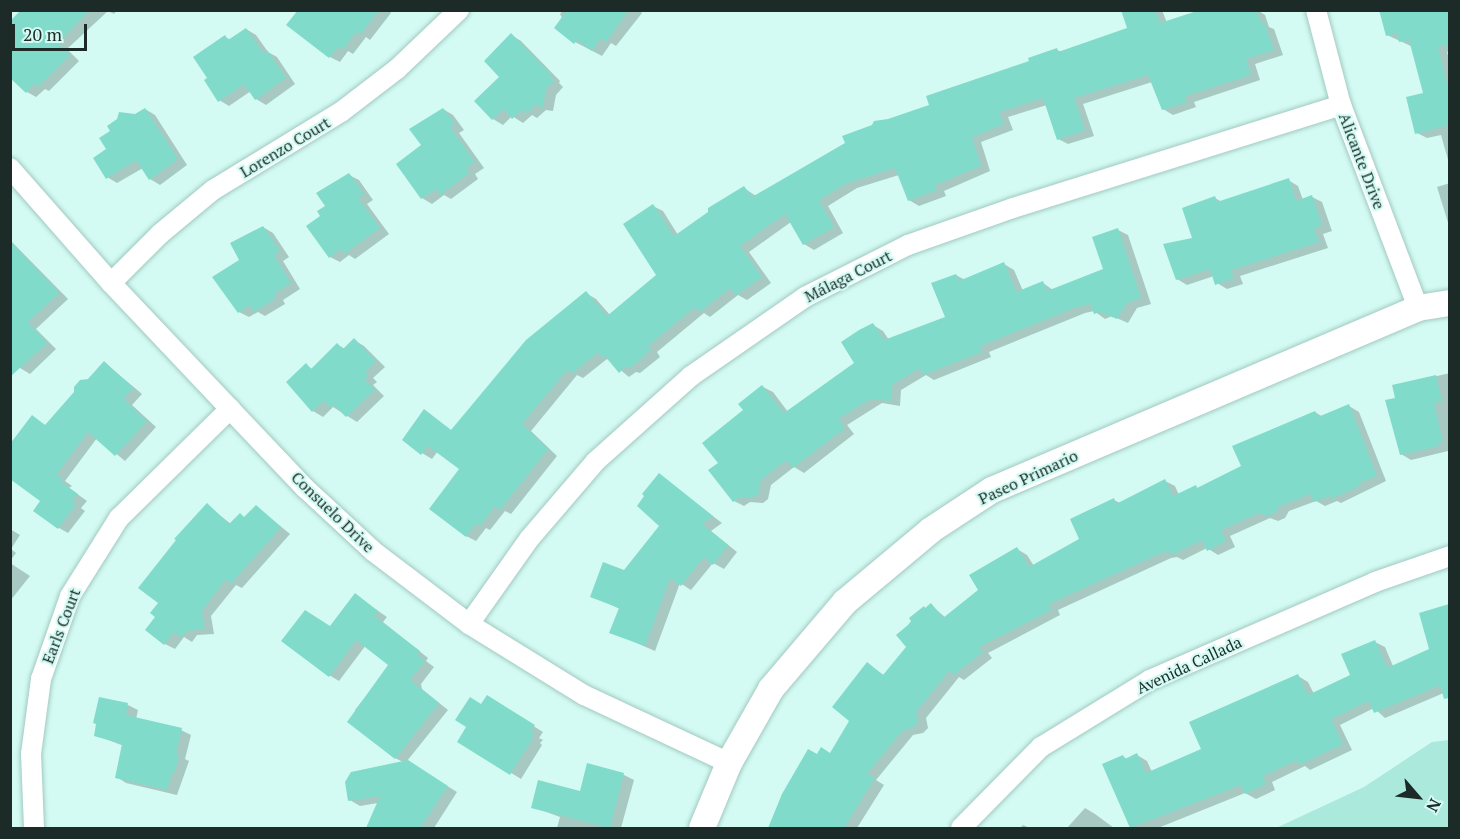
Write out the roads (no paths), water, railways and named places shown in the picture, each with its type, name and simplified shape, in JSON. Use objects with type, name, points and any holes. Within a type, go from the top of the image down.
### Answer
[{"type":"street","name":"Lorenzo Court","points":[[111,283],[160,234],[213,190],[342,112],[397,69],[459,10]]},
{"type":"street","name":"Alicante Drive","points":[[1316,10],[1341,105],[1418,308]]},
{"type":"street","name":"Málaga Court","points":[[469,624],[530,538],[596,461],[691,376],[805,297],[908,245],[1013,208],[1341,105]]},
{"type":"street","name":"Consuelo Drive","points":[[10,168],[111,283],[230,409],[305,488],[373,551],[469,624],[584,696],[729,763]]},
{"type":"street","name":"Paseo Primario","points":[[702,828],[729,763],[771,689],[845,602],[931,530],[992,490],[1418,308],[1449,303]]},
{"type":"street","name":"Earls Court","points":[[34,828],[31,754],[41,679],[70,596],[119,518],[230,409]]},
{"type":"street","name":"Avenida Callada","points":[[961,828],[1041,747],[1150,680],[1375,582],[1449,556]]}]
